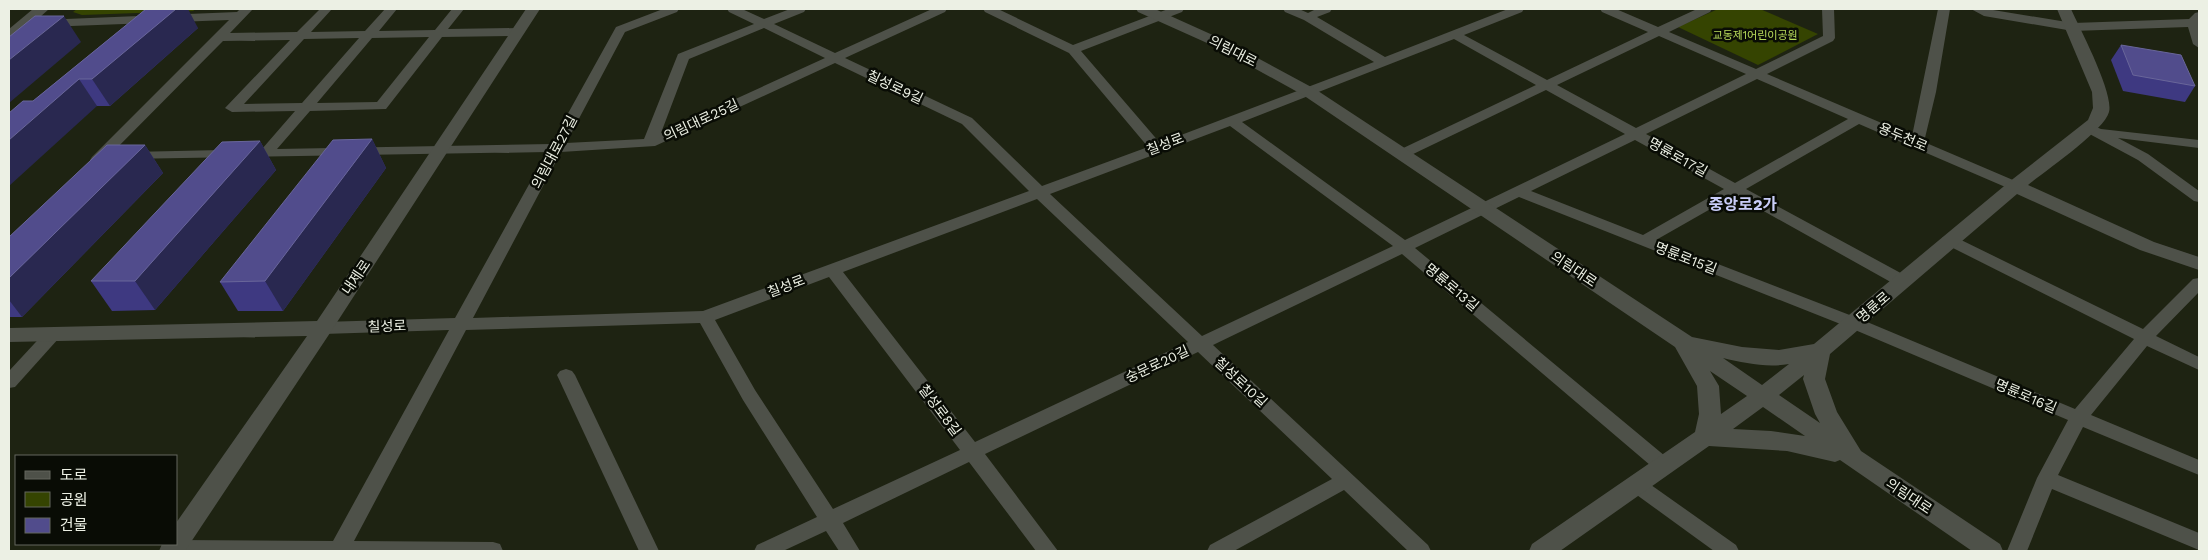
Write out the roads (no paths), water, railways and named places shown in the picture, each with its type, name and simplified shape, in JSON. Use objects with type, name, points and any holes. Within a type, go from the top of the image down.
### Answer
[{"type":"street","points":[[9,37],[42,9]]},
{"type":"street","points":[[326,9],[232,108],[380,106],[458,9]]},
{"type":"street","points":[[266,154],[392,9]]},
{"type":"street","name":"내제로","points":[[178,541],[323,328],[533,9]]},
{"type":"street","name":"의림대로27길","points":[[338,550],[620,30],[673,9]]},
{"type":"street","name":"칠성로9길","points":[[732,9],[967,121],[1039,192]]},
{"type":"street","points":[[650,143],[683,57],[800,9]]},
{"type":"street","name":"의림대로25길","points":[[100,157],[557,148],[650,143],[941,9]]},
{"type":"street","points":[[989,9],[1073,50],[1157,148]]},
{"type":"street","points":[[1289,9],[1308,17],[1384,62]]},
{"type":"street","points":[[1308,17],[1326,9]]},
{"type":"street","points":[[1484,9],[1499,16]]},
{"type":"street","name":"칠성로","points":[[9,335],[705,317],[1309,92],[1518,9]]},
{"type":"street","name":"용두천로","points":[[1606,9],[1918,143],[2147,246],[2199,264]]},
{"type":"street","points":[[1402,154],[1706,9]]},
{"type":"street","name":"숭문로20길","points":[[764,551],[1484,209],[1829,38],[1828,9]]},
{"type":"street","points":[[1918,143],[1932,86],[1944,9]]},
{"type":"street","points":[[1977,9],[1984,12],[2073,27],[2196,19],[2199,44]]},
{"type":"street","name":"명륜로","points":[[1541,551],[1763,396],[1854,323],[1949,240],[2089,128],[2101,116],[2103,107],[2100,92],[2064,9]]},
{"type":"street","points":[[1073,50],[1160,11]]},
{"type":"street","name":"의림대로","points":[[1160,11],[1309,92],[1682,341],[1991,551]]},
{"type":"street","points":[[25,24],[243,12]]},
{"type":"street","points":[[86,170],[243,12]]},
{"type":"street","points":[[218,37],[518,32]]},
{"type":"street","name":"명륜로17길","points":[[1454,34],[1902,281]]},
{"type":"street","points":[[1643,241],[1859,118]]},
{"type":"street","name":"명륜로13길","points":[[1230,120],[1404,247],[1664,466]]},
{"type":"street","points":[[2089,128],[2111,133],[2199,144]]},
{"type":"street","points":[[2089,128],[2143,157],[2199,198]]},
{"type":"street","name":"칠성로10길","points":[[1039,192],[1421,551]]},
{"type":"street","name":"명륜로15길","points":[[1519,192],[1854,323]]},
{"type":"street","points":[[1949,240],[2199,364]]},
{"type":"street","name":"칠성로8길","points":[[832,269],[1048,551]]},
{"type":"street","points":[[2017,551],[2047,478],[2078,418],[2145,337],[2199,283]]},
{"type":"street","points":[[705,317],[749,395],[850,551]]},
{"type":"street","name":"명륜로16길","points":[[1854,323],[2199,468]]},
{"type":"street","points":[[9,382],[52,334]]},
{"type":"street","points":[[1682,341],[1742,355],[1779,358],[1820,350],[1814,379],[1826,414],[1856,460]]},
{"type":"street","points":[[1682,341],[1708,386],[1710,414],[1705,437],[1754,437],[1806,444],[1856,460]]},
{"type":"street","points":[[566,375],[648,551]]},
{"type":"street","points":[[2047,478],[2199,542]]},
{"type":"street","points":[[1217,551],[1346,480]]},
{"type":"street","points":[[1638,485],[1729,551]]},
{"type":"street","points":[[172,550],[493,550]]},
{"type":"district","name":"중앙로2가","points":[[1743,204]]},
{"type":"park label","name":"교동제1어린이공원","points":[[1755,35]]}]
